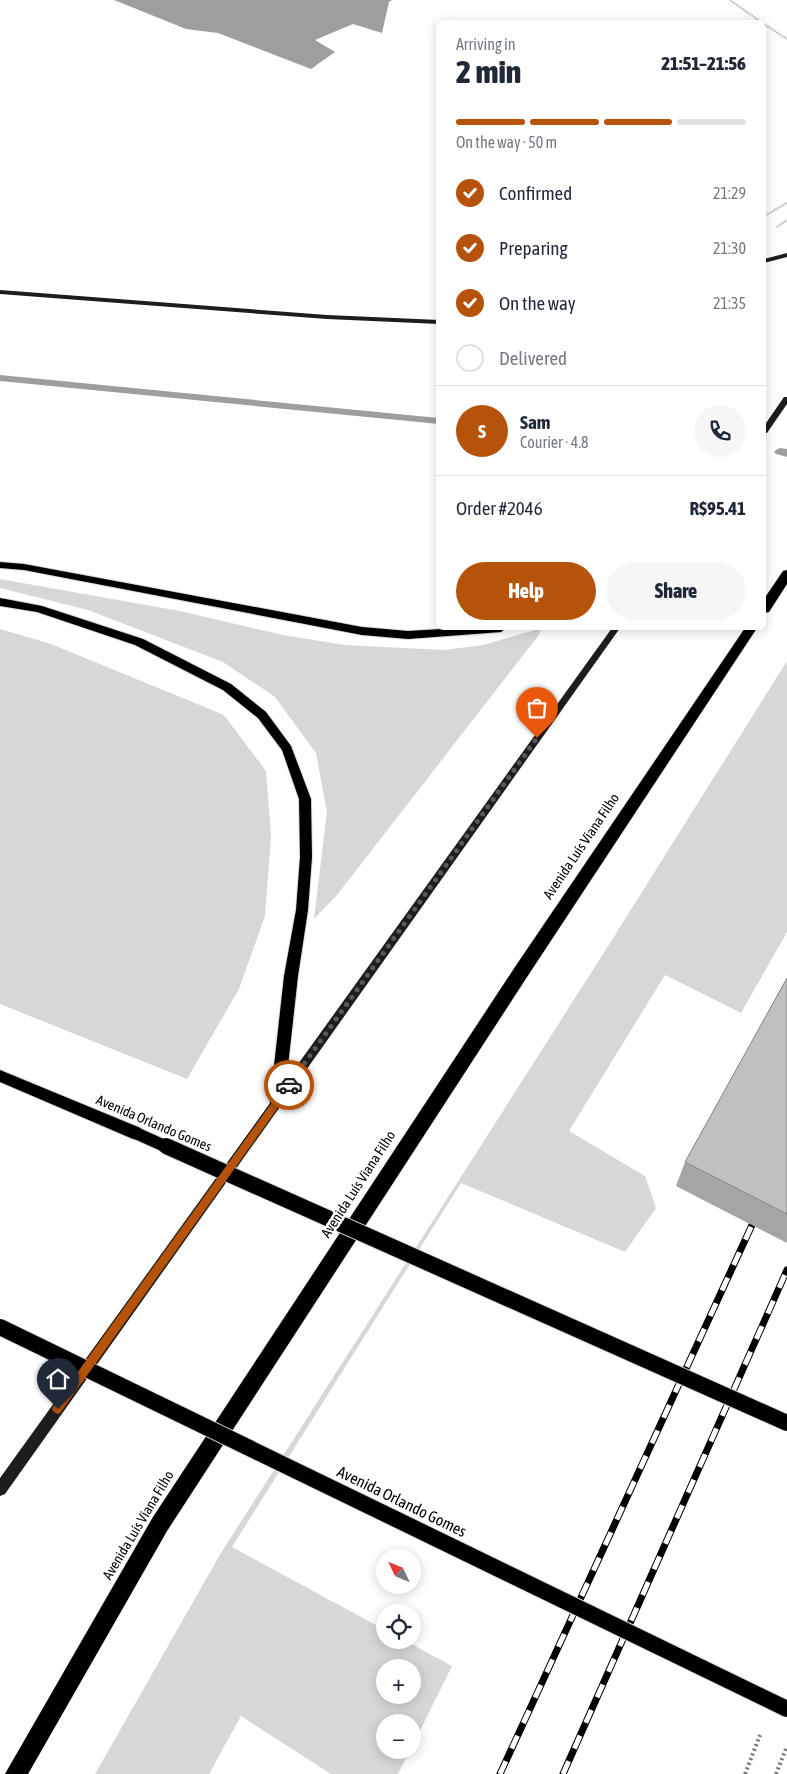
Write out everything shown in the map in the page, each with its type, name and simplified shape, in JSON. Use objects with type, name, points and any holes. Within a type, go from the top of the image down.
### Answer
[{"type":"highway","points":[[766,606],[787,574]]},
{"type":"highway","name":"Avenida Luís Viana Filho","points":[[16,1774],[160,1524],[521,972],[750,630]]},
{"type":"main road","points":[[766,260],[787,255]]},
{"type":"main road","points":[[0,292],[327,317],[436,322]]},
{"type":"main road","points":[[766,428],[787,399]]},
{"type":"main road","points":[[0,565],[189,597],[362,631],[408,635],[474,630]]},
{"type":"main road","points":[[0,602],[38,609],[139,642],[227,686],[262,715],[287,749],[305,799],[306,857],[302,910],[291,976],[277,1102]]},
{"type":"main road","points":[[0,1489],[615,630]]},
{"type":"main road","name":"Avenida Orlando Gomes","points":[[0,1076],[138,1134],[787,1423]]},
{"type":"main road","name":"Avenida Orlando Gomes","points":[[0,1326],[787,1709]]},
{"type":"path","points":[[730,0],[759,20]]},
{"type":"path","points":[[766,25],[787,39]]},
{"type":"path","points":[[766,215],[787,203]]},
{"type":"path","points":[[776,1774],[787,1746]]},
{"type":"shaded area","points":[[114,0],[392,0],[389,2],[382,33],[353,24],[315,40],[335,52],[311,69],[218,33],[186,29]]},
{"type":"shaded area","points":[[0,579],[180,611],[283,635],[345,645],[444,650],[483,645],[541,630],[337,895],[314,919],[327,812],[316,753],[275,697],[223,662],[88,610],[0,588]]},
{"type":"shaded area","points":[[0,629],[51,644],[224,715],[266,771],[271,836],[265,916],[239,989],[187,1079],[0,1004]]},
{"type":"shaded area","points":[[787,661],[787,932],[741,1013],[665,975],[569,1131],[645,1176],[656,1208],[625,1252],[461,1183],[232,1547],[376,1625],[376,1649],[421,1649],[452,1666],[421,1729],[421,1714],[376,1714],[376,1759],[406,1759],[398,1774],[331,1774],[241,1716],[209,1774],[95,1774],[221,1553],[605,951]]},
{"type":"building","points":[[787,978],[787,1214],[685,1162]]},
{"type":"waterway","points":[[0,378],[436,421]]},
{"type":"waterway","points":[[780,452],[787,453]]},
{"type":"railway","points":[[500,1774],[752,1225]]},
{"type":"railway","points":[[563,1774],[787,1270]]},
{"type":"way so far","points":[[289,1085],[537,738]]},
{"type":"route","points":[[58,1409],[289,1085]]}]
